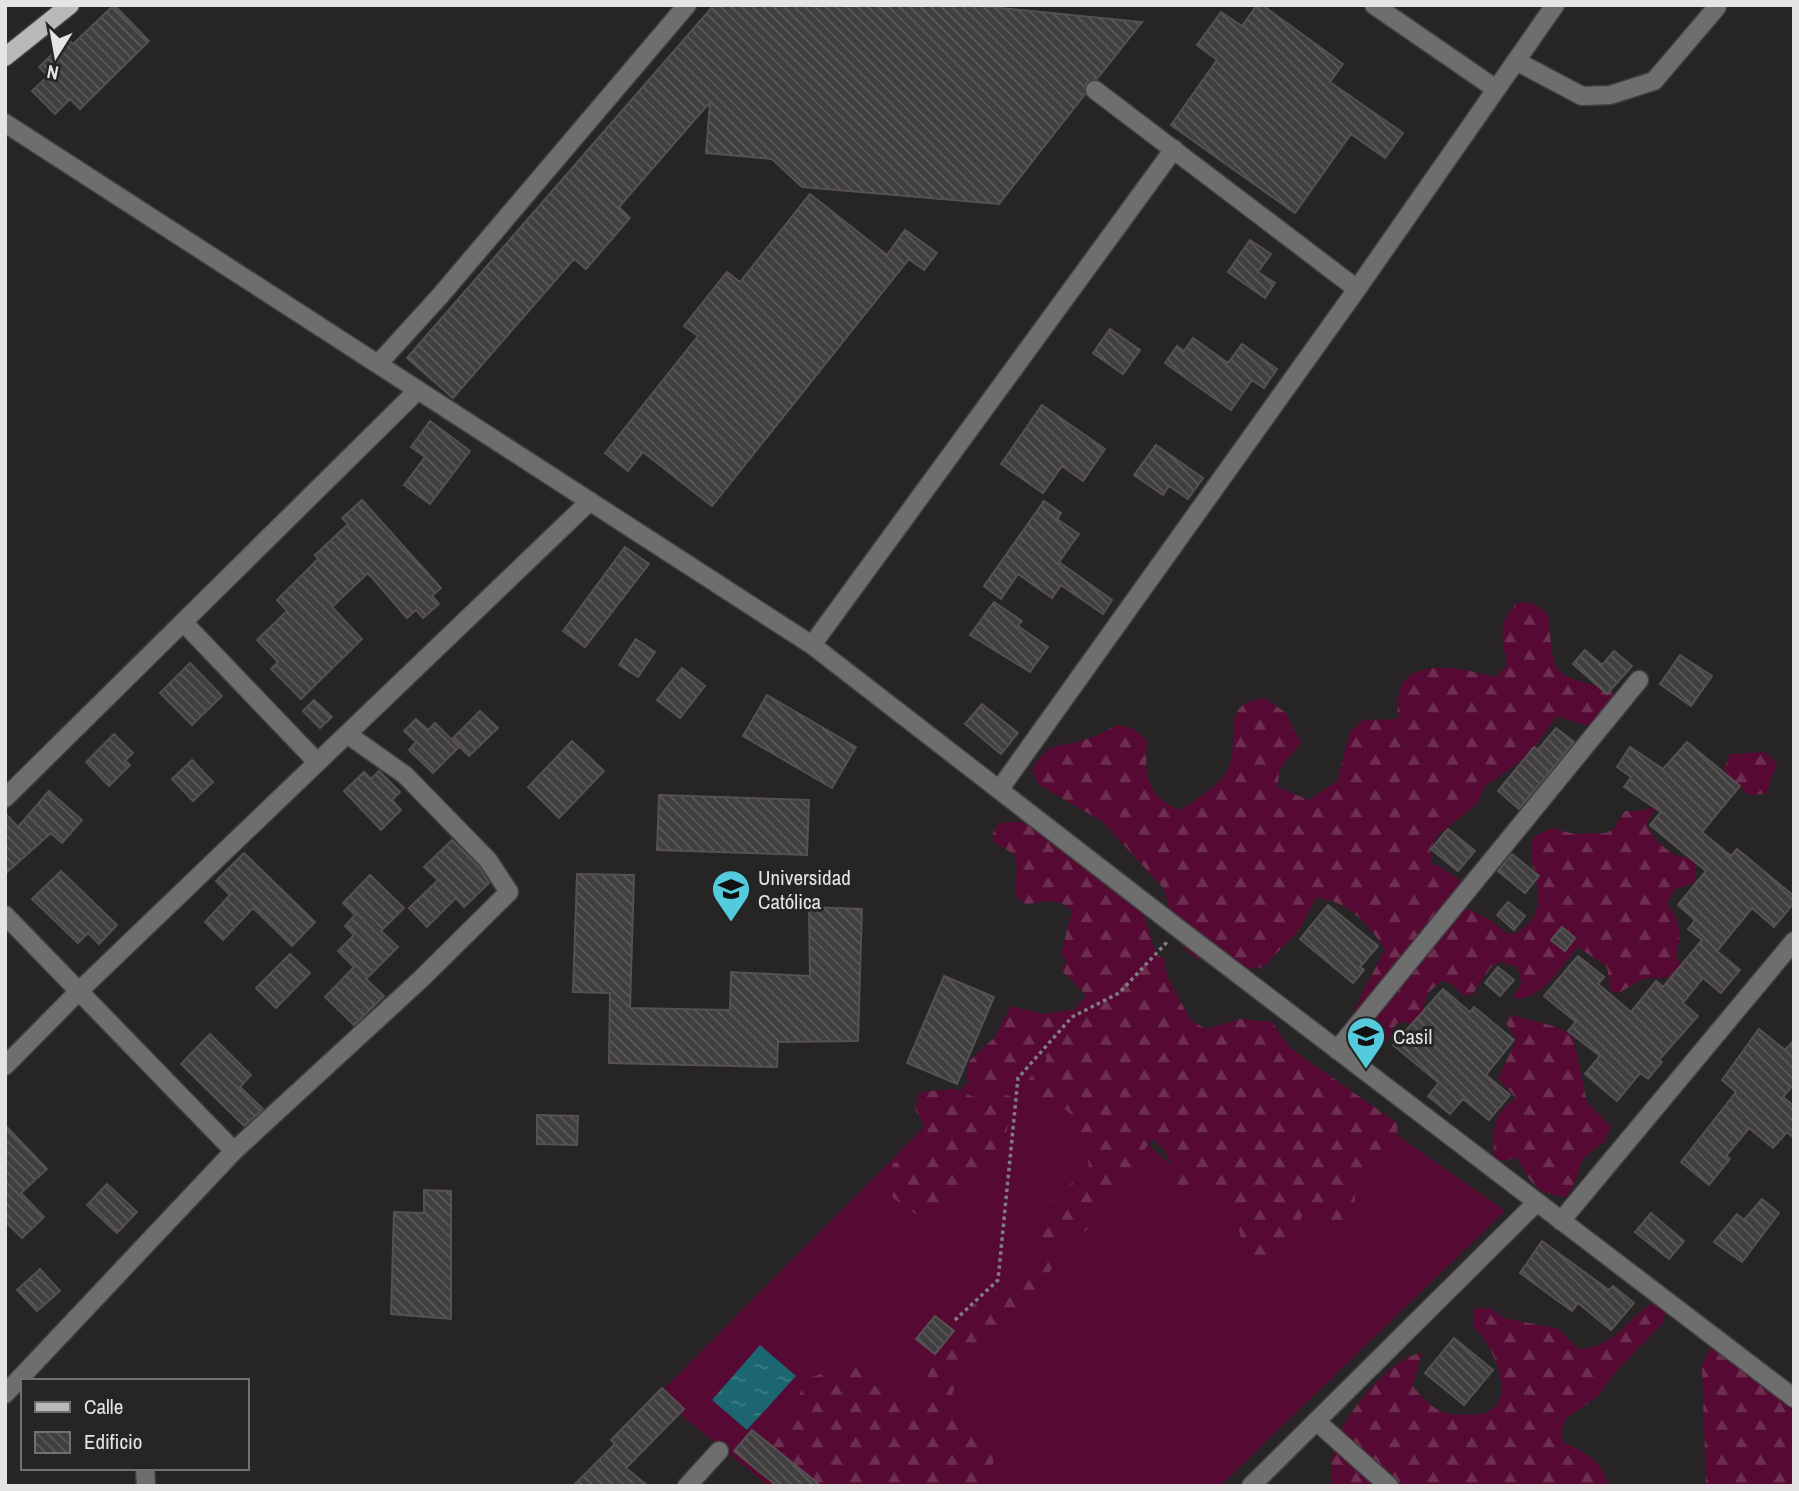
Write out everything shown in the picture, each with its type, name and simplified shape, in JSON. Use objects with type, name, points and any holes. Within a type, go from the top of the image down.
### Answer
[{"type":"main road","points":[[5,57],[70,5]]},
{"type":"street","points":[[378,364],[440,296],[687,5]]},
{"type":"street","points":[[1374,5],[1496,89]]},
{"type":"street","points":[[999,790],[1357,289],[1555,5]]},
{"type":"street","points":[[1516,61],[1582,96],[1610,95],[1654,81],[1717,7]]},
{"type":"street","points":[[1095,90],[1357,289]]},
{"type":"street","points":[[5,123],[812,645],[1560,1222],[1794,1398]]},
{"type":"street","points":[[812,645],[1174,149]]},
{"type":"street","points":[[5,798],[185,624],[418,390]]},
{"type":"street","points":[[5,1066],[78,992],[590,501]]},
{"type":"street","points":[[185,624],[317,762]]},
{"type":"street","points":[[1337,1050],[1639,680]]},
{"type":"street","points":[[5,1394],[234,1151],[421,979],[509,892],[488,860],[405,775],[347,734]]},
{"type":"street","points":[[5,915],[234,1151]]},
{"type":"street","points":[[1560,1222],[1794,941]]},
{"type":"street","points":[[1251,1486],[1536,1203]]},
{"type":"street","points":[[1316,1421],[1389,1486]]},
{"type":"street","points":[[687,1486],[719,1451]]},
{"type":"path","points":[[955,1320],[999,1280],[1018,1078],[1072,1017],[1119,993],[1179,929]]},
{"type":"green space","points":[[1518,602],[1534,604],[1548,614],[1554,662],[1559,670],[1565,676],[1612,690],[1616,706],[1590,727],[1557,716],[1527,757],[1484,787],[1478,803],[1438,835],[1430,849],[1433,866],[1437,865],[1470,887],[1466,908],[1489,919],[1507,934],[1516,933],[1530,922],[1536,910],[1537,884],[1531,858],[1535,836],[1551,828],[1575,834],[1606,833],[1613,829],[1625,811],[1642,811],[1653,806],[1655,810],[1646,824],[1654,837],[1664,848],[1678,856],[1692,858],[1696,866],[1694,883],[1676,889],[1667,903],[1679,929],[1676,958],[1682,964],[1678,977],[1642,979],[1619,993],[1611,992],[1607,967],[1578,947],[1550,982],[1533,995],[1513,998],[1521,983],[1517,967],[1500,962],[1491,967],[1472,995],[1463,995],[1450,983],[1441,981],[1428,993],[1423,1009],[1429,1015],[1423,1028],[1406,1022],[1397,1023],[1384,1045],[1376,1050],[1366,1044],[1360,1034],[1354,1010],[1385,949],[1356,915],[1338,904],[1316,898],[1300,929],[1263,967],[1247,969],[1234,958],[1199,960],[1185,950],[1176,934],[1164,889],[1103,822],[1039,785],[1032,770],[1049,749],[1091,738],[1118,725],[1134,729],[1147,740],[1147,773],[1153,790],[1159,798],[1180,810],[1221,780],[1232,754],[1236,714],[1241,707],[1264,698],[1285,712],[1301,743],[1279,770],[1278,787],[1308,800],[1337,781],[1350,732],[1363,720],[1397,719],[1400,689],[1409,677],[1432,668],[1446,668],[1496,677],[1507,665],[1502,638],[1506,617]]},
{"type":"green space","points":[[1765,752],[1777,763],[1766,794],[1748,795],[1723,770],[1730,754]]},
{"type":"green space","points":[[1005,822],[1032,822],[1066,853],[1143,911],[1156,954],[1164,959],[1167,976],[1191,1021],[1207,1029],[1239,1019],[1272,1022],[1290,1048],[1397,1123],[1398,1140],[1355,1194],[1355,1228],[1344,1242],[1326,1243],[1324,1208],[1306,1206],[1293,1238],[1282,1253],[1274,1258],[1251,1260],[1243,1245],[1229,1194],[1178,1185],[1165,1151],[1152,1139],[1092,1225],[1078,1237],[1045,1240],[1031,1229],[1040,1214],[1089,1166],[1076,1118],[1062,1107],[1045,1112],[1022,1086],[1046,1061],[1046,1045],[996,1089],[978,1092],[966,1078],[969,1061],[994,1038],[1011,1006],[1043,1014],[1075,1009],[1086,995],[1061,970],[1067,963],[1061,953],[1072,912],[1062,903],[1026,904],[1017,898],[1015,855],[993,841],[995,828]]},
{"type":"green space","points":[[1512,1015],[1552,1026],[1573,1037],[1587,1102],[1611,1127],[1604,1143],[1582,1161],[1566,1197],[1547,1193],[1535,1186],[1517,1158],[1494,1162],[1497,1118],[1516,1098],[1498,1079],[1516,1040],[1506,1023]]},
{"type":"green space","points":[[1021,1029],[1177,1171],[1363,1111],[1505,1211],[1220,1486],[769,1486],[657,1396]]},
{"type":"green space","points":[[954,1089],[985,1101],[1000,1092],[1016,1099],[997,1164],[967,1179],[941,1222],[924,1220],[893,1198],[890,1180],[893,1163],[925,1157],[932,1140],[915,1109],[920,1092]]},
{"type":"green space","points":[[1042,1253],[1053,1267],[1040,1288],[1023,1309],[967,1364],[952,1398],[950,1418],[994,1438],[993,1471],[1000,1486],[848,1486],[845,1464],[826,1486],[804,1486],[759,1449],[792,1413],[806,1379],[855,1362],[876,1386],[890,1397],[909,1400],[920,1397],[932,1365],[972,1307]]},
{"type":"green space","points":[[1659,1301],[1667,1305],[1663,1323],[1618,1369],[1597,1397],[1566,1418],[1561,1435],[1564,1443],[1586,1454],[1598,1464],[1608,1486],[1331,1486],[1334,1447],[1349,1416],[1383,1375],[1410,1357],[1422,1353],[1413,1386],[1436,1409],[1448,1414],[1468,1415],[1489,1411],[1495,1406],[1501,1392],[1499,1373],[1487,1344],[1473,1327],[1473,1309],[1490,1308],[1504,1318],[1559,1329],[1578,1349],[1604,1342],[1648,1306]]},
{"type":"green space","points":[[1710,1349],[1751,1354],[1794,1393],[1794,1486],[1706,1486],[1702,1365]]},
{"type":"water","points":[[760,1345],[796,1376],[747,1430],[712,1400]]},
{"type":"building","points":[[114,5],[149,41],[80,109],[70,99],[55,114],[32,91],[48,76],[39,67],[68,39],[73,44]]},
{"type":"building","points":[[714,5],[971,5],[1142,22],[1097,79],[1086,83],[1085,94],[999,204],[802,187],[772,159],[706,153],[710,102],[619,207],[630,218],[586,269],[574,259],[453,398],[407,358]]},
{"type":"building","points":[[1257,5],[1262,5],[1343,64],[1330,82],[1403,133],[1385,158],[1351,134],[1295,213],[1171,125],[1217,60],[1197,45],[1221,12],[1242,26]]},
{"type":"building","points":[[810,194],[887,255],[905,230],[937,253],[924,270],[909,259],[712,506],[643,452],[628,471],[605,453],[698,336],[684,326],[727,272],[740,282]]},
{"type":"building","points":[[1250,240],[1271,254],[1258,272],[1275,283],[1265,298],[1228,272]]},
{"type":"building","points":[[1110,329],[1140,350],[1123,374],[1093,353]]},
{"type":"building","points":[[1193,338],[1228,363],[1242,344],[1277,369],[1264,388],[1252,380],[1231,410],[1165,363],[1177,346],[1184,351]]},
{"type":"building","points":[[1042,405],[1105,449],[1083,481],[1062,466],[1043,493],[1001,464]]},
{"type":"building","points":[[430,421],[470,451],[430,504],[404,485],[425,457],[411,447]]},
{"type":"building","points":[[1156,445],[1203,478],[1188,499],[1169,486],[1163,495],[1134,475]]},
{"type":"building","points":[[362,500],[441,588],[432,596],[439,604],[423,618],[416,610],[407,618],[368,573],[332,607],[362,639],[301,699],[271,669],[278,662],[257,640],[287,611],[277,600],[318,559],[315,555],[348,524],[342,518]]},
{"type":"building","points":[[1044,501],[1061,513],[1057,519],[1079,534],[1059,562],[1112,600],[1103,614],[1061,585],[1052,598],[1018,574],[1001,599],[984,586]]},
{"type":"building","points":[[625,547],[649,564],[585,647],[563,631]]},
{"type":"building","points":[[994,602],[1022,621],[1018,626],[1048,647],[1030,672],[970,635]]},
{"type":"building","points":[[636,639],[655,652],[638,677],[619,665]]},
{"type":"building","points":[[1585,650],[1602,665],[1614,651],[1632,666],[1607,694],[1573,664]]},
{"type":"building","points":[[1680,655],[1712,676],[1691,706],[1660,684]]},
{"type":"building","points":[[190,663],[222,696],[192,725],[160,693]]},
{"type":"building","points":[[682,668],[705,686],[680,718],[657,700]]},
{"type":"building","points":[[767,695],[856,747],[832,788],[743,736]]},
{"type":"building","points":[[314,700],[332,717],[320,728],[303,711]]},
{"type":"building","points":[[982,704],[1018,733],[1001,754],[965,724]]},
{"type":"building","points":[[480,711],[498,728],[469,756],[452,739]]},
{"type":"building","points":[[416,719],[428,730],[435,723],[459,747],[433,773],[409,750],[416,742],[404,731]]},
{"type":"building","points":[[1556,728],[1574,742],[1519,809],[1498,791],[1534,747],[1538,750]]},
{"type":"building","points":[[114,734],[133,753],[125,761],[130,765],[109,786],[86,762]]},
{"type":"building","points":[[572,741],[604,771],[559,818],[528,787]]},
{"type":"building","points":[[1687,742],[1740,786],[1702,832],[1731,856],[1737,849],[1794,896],[1794,903],[1774,927],[1752,908],[1717,951],[1740,970],[1721,993],[1703,978],[1683,1003],[1698,1016],[1659,1060],[1662,1062],[1648,1079],[1640,1073],[1617,1101],[1585,1074],[1600,1056],[1568,1031],[1576,1022],[1544,996],[1578,956],[1604,977],[1598,984],[1631,1012],[1656,981],[1663,987],[1702,940],[1688,929],[1695,920],[1678,905],[1706,871],[1650,825],[1661,812],[1624,787],[1631,777],[1617,767],[1630,747],[1663,769]]},
{"type":"building","points":[[192,760],[213,782],[193,801],[172,779]]},
{"type":"building","points":[[379,771],[400,792],[392,800],[401,810],[381,830],[344,791],[364,772],[371,779]]},
{"type":"building","points":[[49,791],[82,820],[62,843],[51,833],[5,874],[5,813],[18,827]]},
{"type":"building","points":[[659,795],[809,800],[807,855],[657,850]]},
{"type":"building","points":[[1448,829],[1475,851],[1458,871],[1431,849]]},
{"type":"building","points":[[452,840],[480,868],[489,883],[464,907],[456,898],[427,927],[409,908],[438,880],[424,867]]},
{"type":"building","points":[[244,853],[315,922],[292,946],[253,908],[223,940],[205,922],[230,895],[216,881]]},
{"type":"building","points":[[1512,854],[1539,876],[1525,893],[1498,871]]},
{"type":"building","points":[[61,871],[117,925],[99,944],[88,933],[78,943],[32,899]]},
{"type":"building","points":[[577,874],[634,875],[630,1008],[730,1010],[731,972],[810,976],[809,907],[862,909],[858,1041],[778,1042],[777,1067],[609,1063],[610,993],[573,992]]},
{"type":"building","points":[[370,875],[404,908],[381,931],[398,947],[366,979],[384,996],[354,1025],[325,997],[354,967],[338,951],[354,935],[345,926],[355,915],[343,903]]},
{"type":"building","points":[[1508,902],[1525,916],[1514,930],[1497,915]]},
{"type":"building","points":[[1328,905],[1378,946],[1360,967],[1364,970],[1353,983],[1300,939]]},
{"type":"building","points":[[1562,927],[1575,938],[1565,951],[1551,940]]},
{"type":"building","points":[[290,954],[310,973],[276,1008],[256,988]]},
{"type":"building","points":[[1498,967],[1514,980],[1500,996],[1485,983]]},
{"type":"building","points":[[944,976],[994,997],[957,1084],[907,1063]]},
{"type":"building","points":[[1443,989],[1470,1012],[1474,1007],[1514,1040],[1486,1075],[1510,1095],[1489,1120],[1463,1099],[1450,1114],[1428,1096],[1439,1083],[1393,1045]]},
{"type":"building","points":[[1759,1029],[1785,1050],[1794,1040],[1794,1084],[1783,1097],[1794,1106],[1794,1138],[1787,1132],[1773,1148],[1749,1128],[1726,1156],[1730,1159],[1709,1185],[1681,1162],[1736,1092],[1722,1080]]},
{"type":"building","points":[[210,1034],[251,1075],[240,1087],[263,1109],[244,1126],[181,1064]]},
{"type":"building","points":[[537,1115],[578,1116],[577,1145],[537,1144]]},
{"type":"building","points":[[5,1125],[47,1169],[21,1193],[44,1217],[22,1238],[5,1221]]},
{"type":"building","points":[[107,1184],[137,1212],[117,1233],[87,1205]]},
{"type":"building","points":[[424,1190],[451,1191],[451,1319],[391,1314],[394,1212],[424,1213]]},
{"type":"building","points":[[1762,1199],[1779,1213],[1742,1262],[1714,1242],[1737,1214],[1744,1220]]},
{"type":"building","points":[[1651,1213],[1684,1241],[1669,1259],[1635,1232]]},
{"type":"building","points":[[1542,1241],[1609,1290],[1613,1286],[1634,1303],[1611,1330],[1578,1303],[1572,1311],[1520,1273]]},
{"type":"building","points":[[40,1269],[60,1291],[37,1311],[17,1290]]},
{"type":"building","points":[[935,1316],[954,1331],[935,1354],[916,1339]]},
{"type":"building","points":[[1454,1338],[1493,1370],[1464,1405],[1425,1373]]},
{"type":"building","points":[[662,1388],[684,1409],[626,1468],[648,1486],[573,1486],[615,1444],[611,1440]]},
{"type":"building","points":[[752,1430],[821,1486],[777,1486],[734,1451]]},
{"type":"place","name":"Universidad Católica","points":[[731,923]]},
{"type":"place","name":"Casil","points":[[1366,1070]]}]
